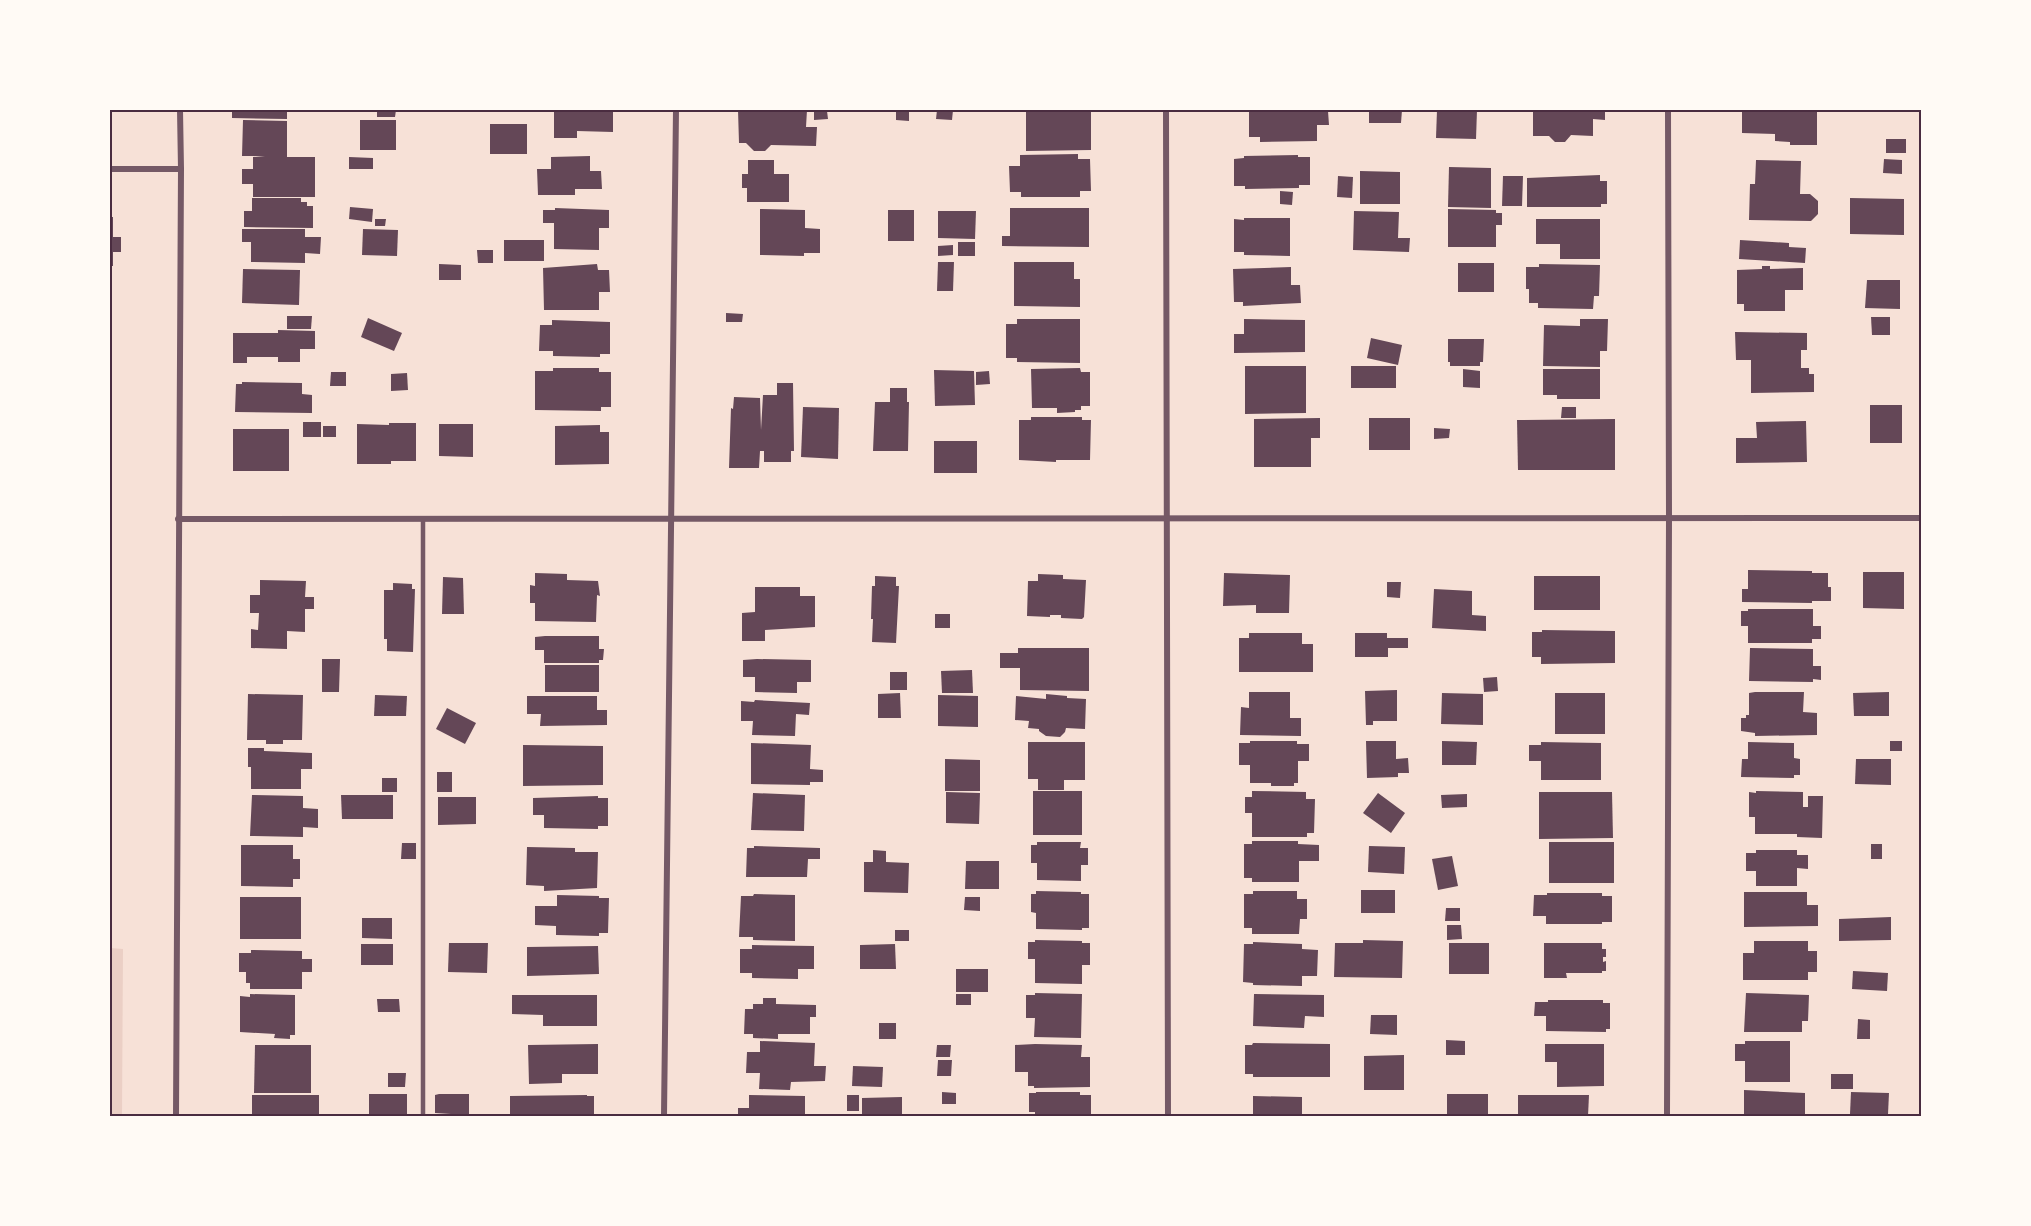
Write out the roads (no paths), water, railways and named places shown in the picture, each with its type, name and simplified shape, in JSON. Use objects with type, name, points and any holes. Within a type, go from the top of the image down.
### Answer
[{"type":"street","points":[[176,1116],[180,110]]},
{"type":"street","points":[[664,1116],[676,110]]},
{"type":"street","points":[[1166,110],[1168,1116]]},
{"type":"street","points":[[1667,1116],[1670,519],[1668,110]]},
{"type":"street","points":[[110,169],[181,169]]},
{"type":"street","points":[[178,519],[1922,519]]},
{"type":"lane","points":[[423,519],[423,1116]]}]
